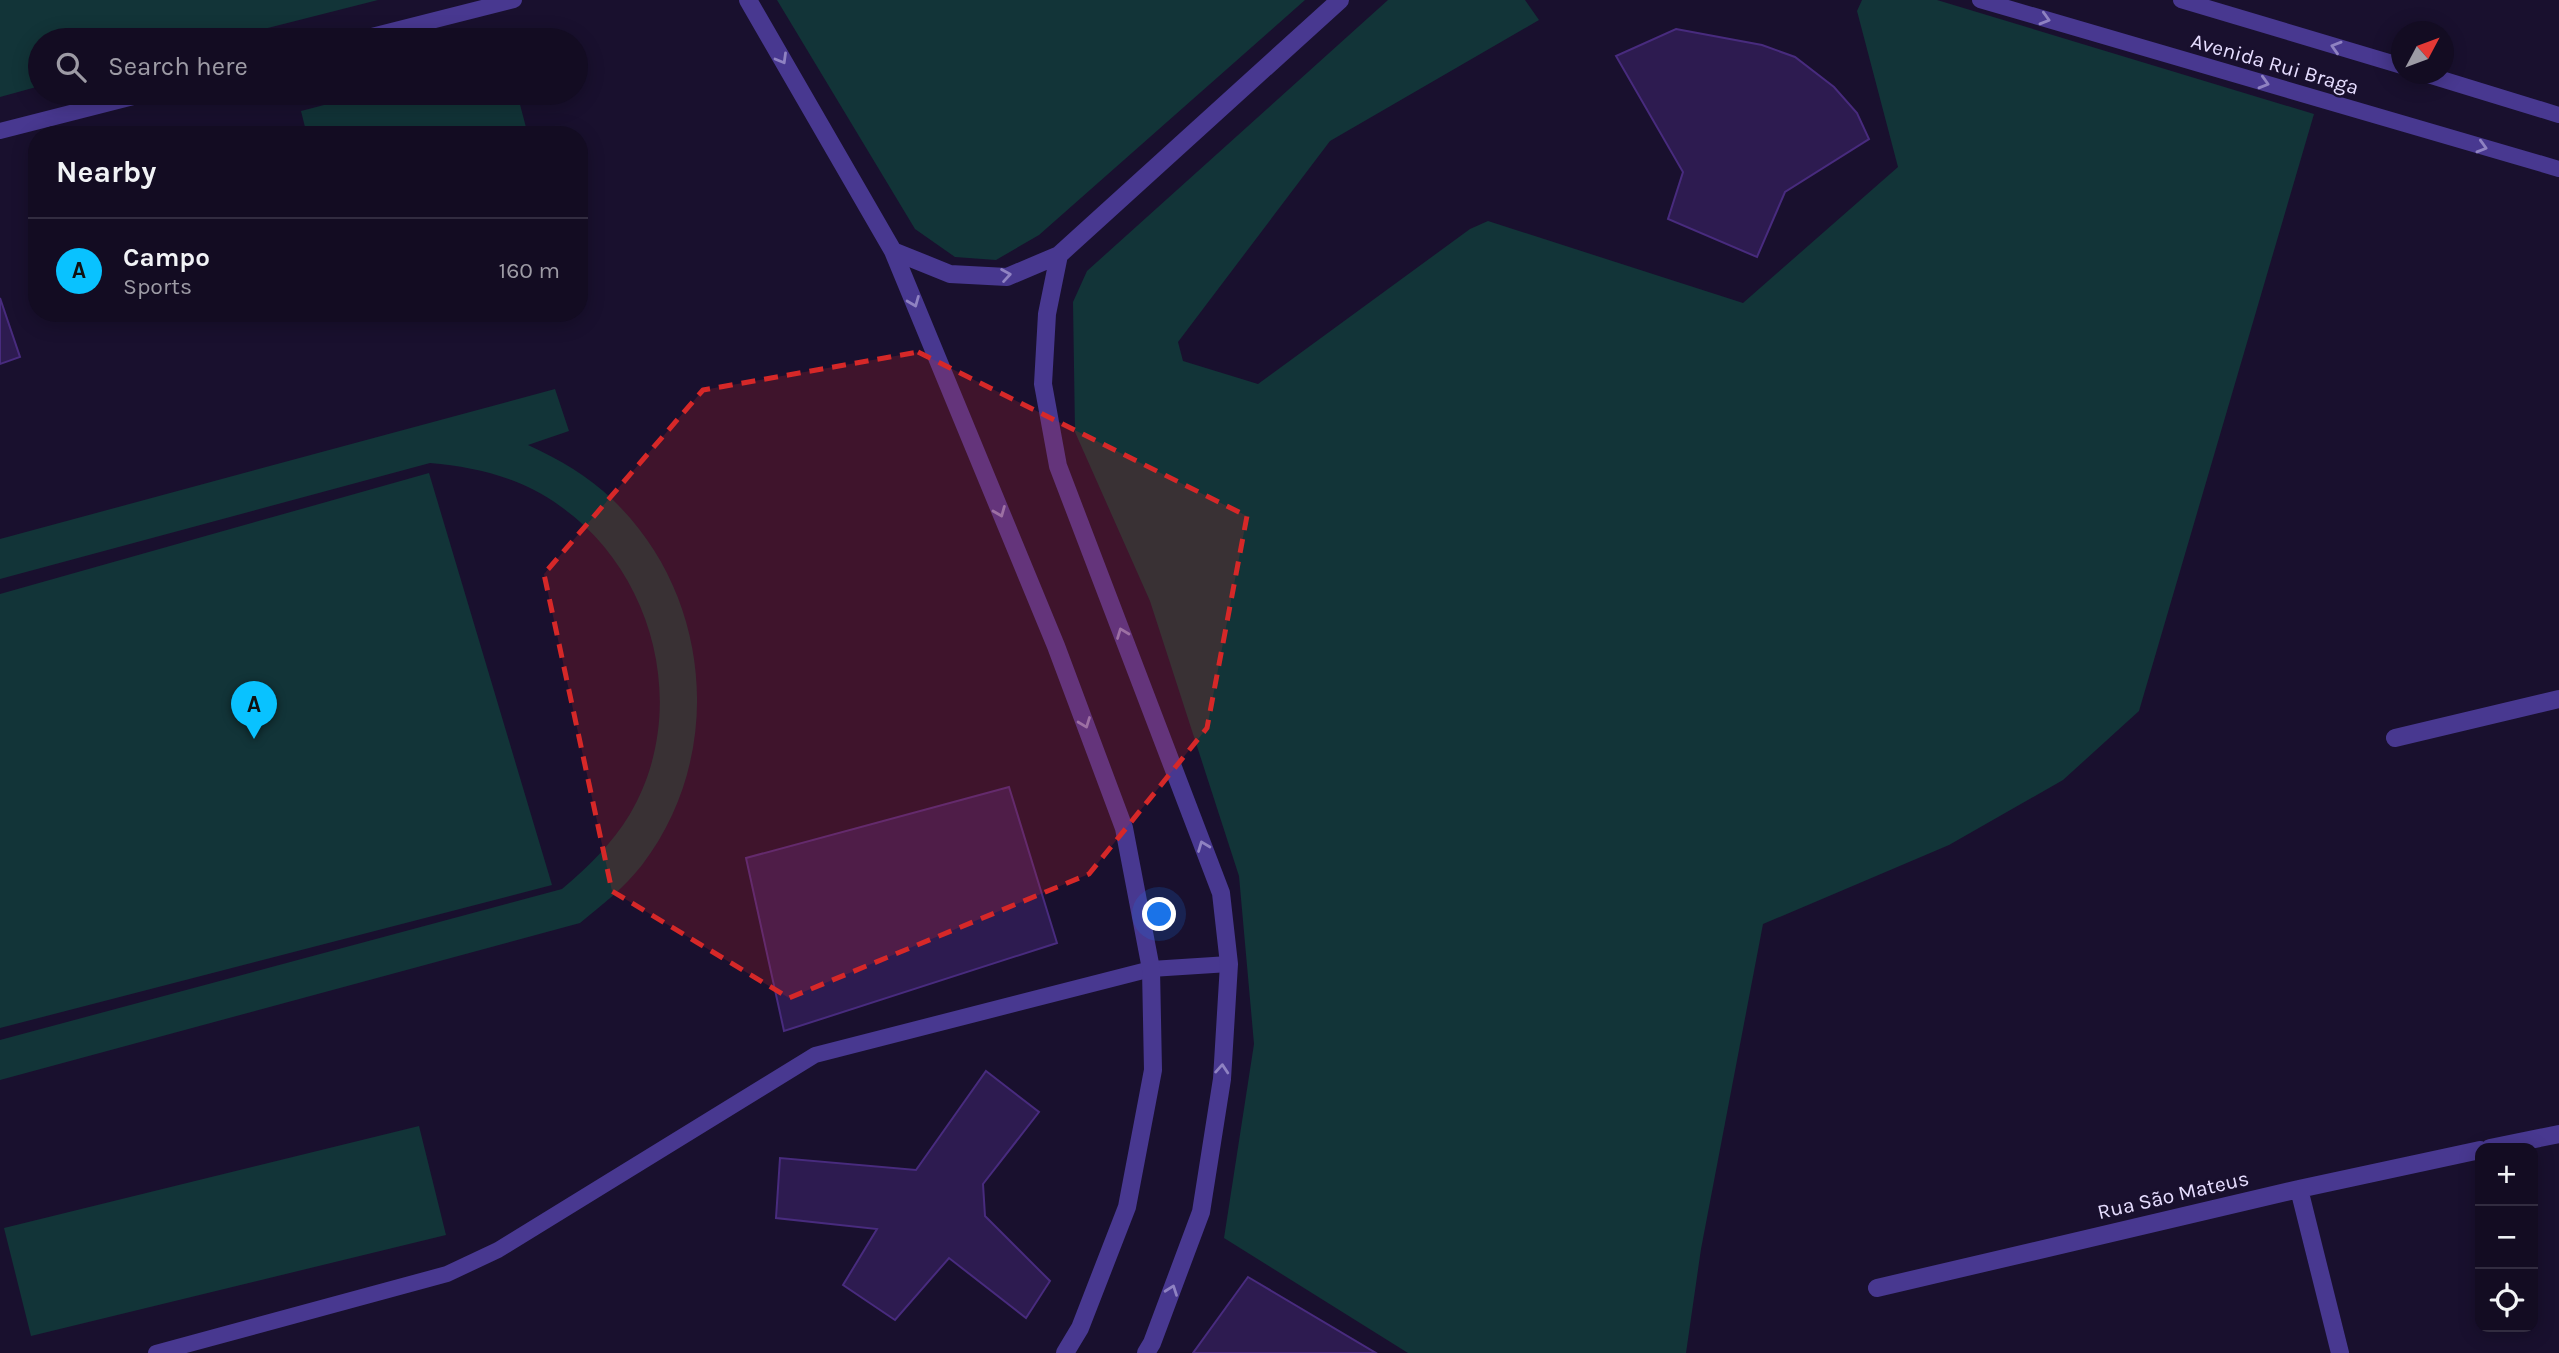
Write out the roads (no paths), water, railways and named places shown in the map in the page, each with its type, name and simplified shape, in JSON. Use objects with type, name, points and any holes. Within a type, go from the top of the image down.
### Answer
[{"type":"street","points":[[748,0],[893,251],[1050,634],[1124,828],[1151,969],[1153,1070],[1126,1207],[1080,1328],[1065,1353]]},
{"type":"street","points":[[893,251],[950,274],[1007,277],[1059,255],[1340,0]]},
{"type":"street","points":[[1059,255],[1047,314],[1043,384],[1058,466],[1221,893],[1229,964],[1222,1079],[1201,1212],[1146,1353]]},
{"type":"street","points":[[2395,738],[2559,699]]},
{"type":"street","points":[[2515,1143],[2559,1134]]},
{"type":"street","name":"Rua São Mateus","points":[[1877,1288],[2299,1189],[2475,1151]]},
{"type":"street","points":[[2299,1189],[2340,1353]]},
{"type":"lane","points":[[403,28],[514,0]]},
{"type":"lane","name":"Avenida Rui Braga","points":[[1980,0],[2559,169]]},
{"type":"lane","name":"Avenida Rui Braga","points":[[2181,0],[2391,63]]},
{"type":"lane","points":[[2454,83],[2559,114]]},
{"type":"lane","points":[[0,131],[102,105]]},
{"type":"lane","points":[[156,1353],[447,1274],[498,1250],[815,1055],[1151,969],[1229,964]]},
{"type":"place","name":"Campo","points":[[254,739]]}]
